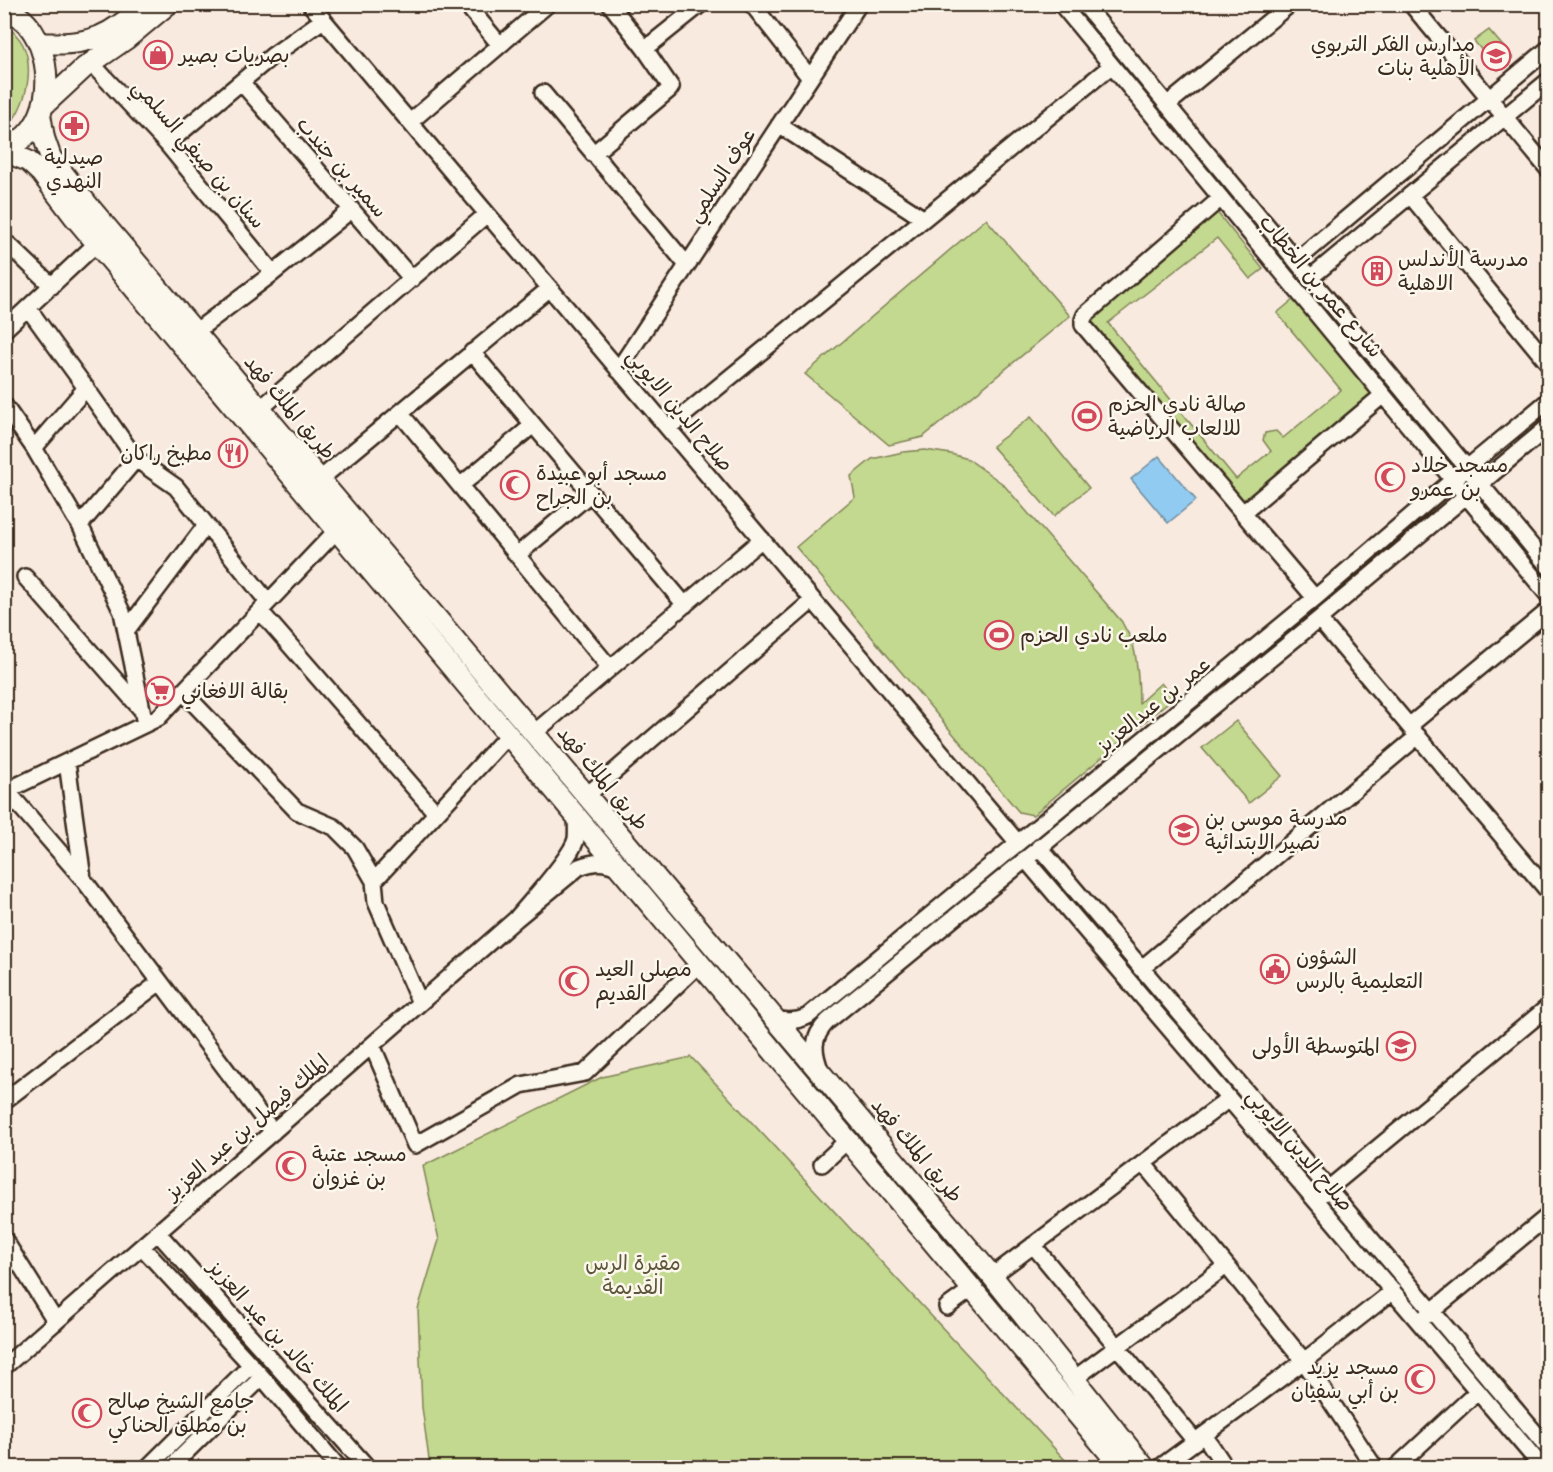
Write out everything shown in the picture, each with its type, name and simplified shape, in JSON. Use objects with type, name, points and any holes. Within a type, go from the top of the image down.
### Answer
[{"type":"main road","points":[[4,149],[12,146],[28,133],[41,110],[46,91],[46,66],[40,43],[28,24],[20,4]]},
{"type":"main road","points":[[40,43],[75,43],[93,39],[117,27],[144,4]]},
{"type":"main road","points":[[41,110],[91,63],[126,39],[168,4]]},
{"type":"main road","points":[[4,10],[12,12],[28,24]]},
{"type":"main road","name":"طريق الملك فهد","points":[[41,110],[44,138],[51,158],[87,204],[992,1276],[1145,1467]]},
{"type":"main road","name":"طريق الملك فهد","points":[[4,149],[28,161],[41,173],[73,215],[576,815],[595,848],[620,868],[1122,1467]]},
{"type":"main road","points":[[1061,1395],[1076,1381]]},
{"type":"street","name":"صلاح الدين الايوبي","points":[[310,4],[1018,843]]},
{"type":"street","points":[[466,4],[500,45]]},
{"type":"street","points":[[410,122],[548,4]]},
{"type":"street","points":[[593,154],[670,87],[645,49],[610,4]]},
{"type":"street","points":[[645,49],[701,4]]},
{"type":"street","points":[[752,4],[810,78]]},
{"type":"street","name":"عوف السلمي","points":[[618,370],[859,4]]},
{"type":"street","name":"شارع عمر بن الخطاب","points":[[1061,4],[1548,595]]},
{"type":"street","name":"شارع عمر بن الخطاب","points":[[1084,4],[1548,566]]},
{"type":"street","points":[[1167,105],[1290,4]]},
{"type":"street","points":[[1411,4],[1548,169]]},
{"type":"street","points":[[167,144],[272,56],[323,20]]},
{"type":"street","points":[[1296,261],[1548,50]]},
{"type":"street","name":"سنان بن صيفي السلمي","points":[[91,63],[167,144],[273,273]]},
{"type":"street","points":[[668,428],[1111,66]]},
{"type":"street","points":[[1310,278],[1548,81]]},
{"type":"street","name":"سمير بن جندب","points":[[241,82],[411,279]]},
{"type":"street","points":[[543,93],[687,265]]},
{"type":"street","points":[[779,125],[924,219]]},
{"type":"street","points":[[1410,195],[1548,363]]},
{"type":"street","points":[[1221,198],[1085,315],[1083,325],[1315,598]]},
{"type":"street","points":[[195,332],[351,210]]},
{"type":"street","points":[[260,409],[487,214]]},
{"type":"street","points":[[4,330],[97,243]]},
{"type":"street","points":[[9,245],[52,286]]},
{"type":"street","points":[[319,480],[549,288]]},
{"type":"street","points":[[28,308],[136,459],[176,487],[264,607],[436,813]]},
{"type":"street","points":[[472,352],[685,605]]},
{"type":"street","points":[[34,448],[86,388]]},
{"type":"street","points":[[1243,513],[1383,394]]},
{"type":"street","name":"عمر بن عبدالعزيز","points":[[775,1019],[792,1021],[808,1016],[1315,598],[1548,401]]},
{"type":"street","points":[[4,405],[34,448],[80,525],[122,612],[143,717]]},
{"type":"street","points":[[400,413],[610,668]]},
{"type":"street","points":[[460,486],[533,425]]},
{"type":"street","name":"عمر بن عبدالعزيز","points":[[822,1075],[815,1039],[820,1029],[1319,619],[1548,427]]},
{"type":"street","points":[[80,525],[136,459]]},
{"type":"street","points":[[517,555],[591,493]]},
{"type":"street","points":[[126,631],[206,525]]},
{"type":"street","points":[[273,1132],[83,879],[6,791],[67,762],[143,717],[158,718],[337,530]]},
{"type":"street","points":[[534,733],[762,540]]},
{"type":"street","points":[[25,578],[143,717]]},
{"type":"street","points":[[586,796],[813,600]]},
{"type":"street","points":[[1141,969],[1548,611]]},
{"type":"street","points":[[1319,619],[1548,891]]},
{"type":"street","points":[[183,692],[297,811],[334,827],[355,848],[374,881],[376,902],[420,1004]]},
{"type":"street","points":[[374,881],[508,735]]},
{"type":"street","points":[[67,762],[83,879]]},
{"type":"street","points":[[516,919],[569,855],[576,841],[576,815]]},
{"type":"street","points":[[516,919],[579,867],[611,824]]},
{"type":"street","name":"صلاح الدين الايوبي","points":[[1039,847],[1548,1448]]},
{"type":"street","points":[[569,855],[595,848]]},
{"type":"street","name":"صلاح الدين الايوبي","points":[[1025,859],[1543,1467]]},
{"type":"street","name":"الملك فيصل بن عبد العزيز","points":[[4,1367],[516,919]]},
{"type":"street","points":[[372,1045],[415,1145],[521,1085],[585,1073],[700,963]]},
{"type":"street","points":[[4,1101],[160,982]]},
{"type":"street","points":[[1315,1200],[1548,1007]]},
{"type":"street","points":[[992,1276],[1229,1099]]},
{"type":"street","points":[[822,1164],[848,1140]]},
{"type":"street","points":[[1143,1163],[1304,1361],[1375,1467]]},
{"type":"street","points":[[1419,1322],[1548,1216]]},
{"type":"street","name":"الملك خالد بن عبد العزيز","points":[[158,1233],[368,1467]]},
{"type":"street","points":[[4,1239],[56,1322]]},
{"type":"street","points":[[1033,1245],[1118,1346],[1226,1467]]},
{"type":"street","name":"الملك خالد بن عبد العزيز","points":[[142,1247],[262,1377],[339,1467]]},
{"type":"street","points":[[1076,1381],[1118,1346],[1226,1266]]},
{"type":"street","points":[[947,1307],[972,1289]]},
{"type":"street","points":[[1159,1467],[1304,1361],[1393,1291]]},
{"type":"street","points":[[147,1467],[251,1365]]},
{"type":"street","points":[[170,1467],[262,1377]]},
{"type":"street","points":[[1395,1467],[1478,1391]]},
{"type":"green space","points":[[5,27],[14,32],[23,45],[28,70],[27,84],[19,110],[5,129]]},
{"type":"green space","points":[[1489,30],[1513,58],[1498,70],[1474,41]]},
{"type":"green space","points":[[1216,211],[1263,269],[1250,279],[1217,238],[1108,323],[1236,479],[1271,451],[1263,440],[1265,433],[1276,431],[1283,438],[1341,390],[1277,313],[1295,298],[1375,395],[1236,508],[1085,324],[1159,262],[1159,256]]},
{"type":"green space","points":[[986,219],[1070,316],[923,437],[889,445],[805,374]]},
{"type":"green space","points":[[1031,417],[1089,488],[1054,516],[992,446]]},
{"type":"green space","name":"ملعب نادي الحزم","points":[[925,450],[968,459],[1003,484],[1122,622],[1135,651],[1139,703],[1161,683],[1173,698],[1033,815],[1019,812],[796,547],[855,497],[851,476],[872,459]]},
{"type":"green space","points":[[1236,721],[1282,776],[1249,803],[1202,748]]},
{"type":"green space","name":"مقبرة الرس القديمة","points":[[691,1057],[1066,1461],[1059,1467],[430,1467],[422,1407],[418,1309],[439,1240],[423,1166],[602,1077]]},
{"type":"water","points":[[1159,456],[1196,500],[1168,523],[1131,479]]},
{"type":"place","name":"بصريات بصير","points":[[158,55]]},
{"type":"place","name":"مدارس الفكر التربوي الأهلية بنات","points":[[1496,56]]},
{"type":"place","name":"صيدلية النهدي","points":[[74,126]]},
{"type":"place","name":"مدرسة الأندلس الاهلية","points":[[1377,271]]},
{"type":"place","name":"صالة نادي الحزم للالعاب الرياضية","points":[[1087,416]]},
{"type":"place","name":"مطبخ راكان","points":[[233,453]]},
{"type":"place","name":"مسجد خلاد بن عمرو","points":[[1390,477]]},
{"type":"place","name":"مسجد أبو عبيدة بن الجراح","points":[[515,485]]},
{"type":"place","name":"ملعب نادي الحزم","points":[[999,635]]},
{"type":"place","name":"بقالة الافغاني","points":[[160,691]]},
{"type":"place","name":"مدرسة موسى بن نصير الابتدائية","points":[[1184,830]]},
{"type":"place","name":"الشؤون التعليمية بالرس","points":[[1275,969]]},
{"type":"place","name":"مصلى العيد القديم","points":[[574,981]]},
{"type":"place","name":"المتوسطة الأولى","points":[[1401,1046]]},
{"type":"place","name":"مسجد عتبة بن غزوان","points":[[291,1166]]},
{"type":"place","name":"مسجد يزيد بن أبي سفيان","points":[[1420,1379]]},
{"type":"place","name":"جامع الشيخ صالح بن مطلق الحناكي","points":[[87,1413]]}]
